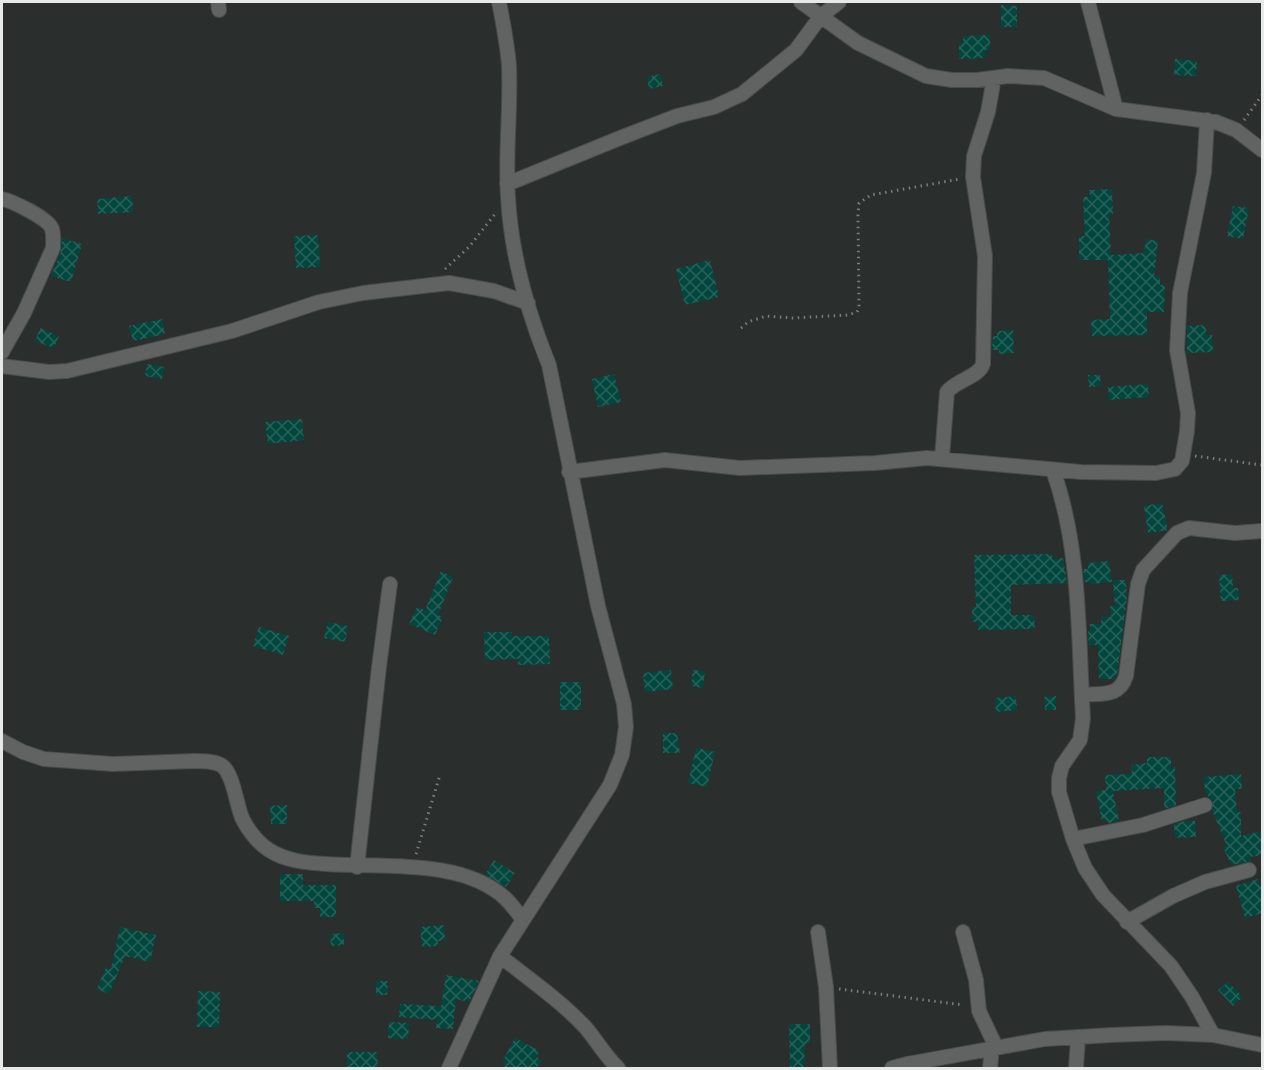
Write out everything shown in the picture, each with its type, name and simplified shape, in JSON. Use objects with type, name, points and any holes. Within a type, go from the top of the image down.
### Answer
[{"type":"street","points":[[449,1068],[500,956],[610,785],[622,755],[626,727],[624,704],[598,606],[549,365],[528,303],[513,238],[507,184],[509,64],[499,2]]},
{"type":"street","points":[[801,2],[858,43],[926,76],[952,80],[1017,75],[1044,78],[1116,109],[1141,114],[1207,120],[1236,130],[1263,150]]},
{"type":"street","points":[[507,184],[629,134],[677,116],[714,107],[742,94],[796,50],[821,16],[839,2]]},
{"type":"street","points":[[1089,2],[1116,109]]},
{"type":"street","points":[[942,458],[947,392],[958,382],[980,371],[983,364],[985,256],[973,177],[974,156],[988,112],[994,78]]},
{"type":"street","points":[[569,472],[665,460],[740,468],[942,458],[1053,470],[1156,473],[1175,469],[1184,454],[1188,412],[1177,350],[1180,293],[1204,173],[1207,120]]},
{"type":"street","points":[[2,199],[9,200],[44,219],[51,226],[54,238],[52,248],[24,313],[2,352]]},
{"type":"street","points":[[2,366],[49,372],[67,371],[232,331],[319,302],[363,293],[420,286],[449,283],[494,291],[528,303]]},
{"type":"street","points":[[1053,470],[1066,515],[1076,579],[1083,729],[1080,740],[1062,766],[1059,792],[1073,839],[1092,881],[1128,922],[1172,966],[1213,1035]]},
{"type":"street","points":[[1082,695],[1116,692],[1123,686],[1138,584],[1143,570],[1177,533],[1189,528],[1235,532],[1263,531]]},
{"type":"street","points":[[357,867],[390,584]]},
{"type":"street","points":[[2,741],[23,752],[44,759],[113,764],[207,761],[222,765],[228,772],[242,818],[250,832],[270,851],[299,862],[438,870],[482,883],[505,898],[523,920]]},
{"type":"street","points":[[1073,839],[1143,825],[1205,805]]},
{"type":"street","points":[[1128,922],[1194,886],[1249,870]]},
{"type":"street","points":[[818,932],[826,987],[830,1068]]},
{"type":"street","points":[[963,932],[976,981],[979,1011],[994,1047],[990,1068]]},
{"type":"street","points":[[500,956],[557,1002],[586,1029],[608,1059],[618,1068]]},
{"type":"street","points":[[892,1068],[1045,1039],[1166,1033],[1213,1035],[1263,1046]]},
{"type":"street","points":[[1076,1068],[1078,1038]]},
{"type":"path","points":[[1236,130],[1263,95]]},
{"type":"path","points":[[741,328],[748,322],[766,316],[838,316],[858,312],[860,203],[871,195],[973,177]]},
{"type":"path","points":[[420,286],[446,269],[469,247],[485,224],[508,199]]},
{"type":"path","points":[[1184,454],[1263,465]]},
{"type":"path","points":[[412,867],[440,775]]},
{"type":"path","points":[[826,987],[965,1005],[979,1011]]},
{"type":"building","points":[[1001,5],[1017,6],[1017,27],[1001,27]]},
{"type":"building","points":[[990,35],[990,50],[985,50],[985,58],[959,59],[959,43],[963,43],[963,36]]},
{"type":"building","points":[[1175,59],[1197,61],[1196,76],[1174,75]]},
{"type":"building","points":[[660,74],[663,86],[649,89],[647,77]]},
{"type":"building","points":[[1112,189],[1113,215],[1109,215],[1111,255],[1144,253],[1146,239],[1158,241],[1154,276],[1160,276],[1160,285],[1165,285],[1164,312],[1147,312],[1147,335],[1092,336],[1091,320],[1110,319],[1108,260],[1079,260],[1079,236],[1085,236],[1083,197],[1090,197],[1089,190]]},
{"type":"building","points":[[132,196],[133,212],[98,214],[97,199]]},
{"type":"building","points":[[1233,206],[1249,208],[1243,239],[1227,236]]},
{"type":"building","points":[[318,235],[320,267],[296,268],[294,236]]},
{"type":"building","points":[[62,238],[82,244],[71,282],[51,276],[61,251]]},
{"type":"building","points":[[710,260],[719,297],[685,305],[676,269]]},
{"type":"building","points":[[162,319],[165,334],[133,341],[129,326]]},
{"type":"building","points":[[1206,325],[1206,335],[1212,335],[1213,352],[1187,353],[1187,326]]},
{"type":"building","points":[[40,328],[59,336],[54,348],[35,341]]},
{"type":"building","points":[[1013,330],[1014,353],[999,354],[999,350],[992,350],[993,336],[997,336],[997,331]]},
{"type":"building","points":[[147,364],[164,367],[162,379],[145,376]]},
{"type":"building","points":[[614,374],[621,402],[598,407],[592,379]]},
{"type":"building","points":[[1088,375],[1100,375],[1101,386],[1089,387]]},
{"type":"building","points":[[1148,384],[1149,397],[1109,400],[1108,387]]},
{"type":"building","points":[[302,419],[304,440],[268,444],[265,422]]},
{"type":"building","points":[[1162,503],[1168,530],[1148,533],[1144,506]]},
{"type":"building","points":[[1052,554],[1052,559],[1063,558],[1067,583],[1011,585],[1011,615],[1034,615],[1035,629],[978,630],[978,622],[972,622],[972,607],[976,607],[974,555]]},
{"type":"building","points":[[1109,561],[1112,582],[1090,584],[1090,582],[1085,582],[1083,569],[1088,569],[1088,563]]},
{"type":"building","points":[[441,571],[453,577],[438,615],[443,617],[435,635],[409,624],[417,607],[425,610]]},
{"type":"building","points":[[1232,574],[1233,588],[1238,588],[1239,600],[1221,601],[1219,575]]},
{"type":"building","points":[[1113,580],[1126,580],[1127,597],[1117,674],[1114,679],[1099,679],[1098,645],[1089,645],[1088,631],[1090,631],[1090,624],[1101,624],[1101,617],[1111,617],[1110,606],[1115,606]]},
{"type":"building","points":[[328,622],[348,626],[345,642],[324,638]]},
{"type":"building","points":[[259,627],[289,636],[283,655],[253,646]]},
{"type":"building","points":[[484,632],[512,632],[512,636],[549,636],[550,664],[517,665],[519,659],[485,660]]},
{"type":"building","points":[[671,670],[673,689],[645,692],[643,673]]},
{"type":"building","points":[[693,670],[705,671],[703,688],[691,686]]},
{"type":"building","points":[[560,682],[581,682],[581,710],[560,710]]},
{"type":"building","points":[[1016,696],[1017,710],[996,712],[995,698]]},
{"type":"building","points":[[1056,696],[1056,710],[1045,710],[1044,697]]},
{"type":"building","points":[[663,733],[677,733],[680,753],[663,753]]},
{"type":"building","points":[[696,748],[715,752],[707,787],[688,783]]},
{"type":"building","points":[[1147,757],[1171,757],[1171,768],[1175,767],[1176,805],[1164,809],[1164,788],[1113,791],[1119,821],[1107,823],[1106,820],[1102,821],[1096,791],[1106,790],[1105,775],[1132,774],[1131,765],[1147,763]]},
{"type":"building","points":[[1241,774],[1242,789],[1235,789],[1237,812],[1241,812],[1241,836],[1263,831],[1263,855],[1250,857],[1251,861],[1231,865],[1223,847],[1227,846],[1212,810],[1213,802],[1205,792],[1204,777]]},
{"type":"building","points":[[287,805],[287,824],[271,824],[270,806]]},
{"type":"building","points":[[1195,821],[1196,837],[1175,838],[1174,824]]},
{"type":"building","points":[[494,860],[515,873],[506,887],[485,875]]},
{"type":"building","points":[[280,874],[303,874],[303,885],[336,885],[336,917],[320,917],[320,908],[314,908],[314,901],[280,901]]},
{"type":"building","points":[[1258,879],[1263,893],[1263,913],[1245,918],[1236,886]]},
{"type":"building","points":[[444,925],[445,940],[438,941],[438,946],[422,947],[420,927]]},
{"type":"building","points":[[120,927],[156,935],[150,962],[125,956],[109,994],[97,989],[106,967],[111,969]]},
{"type":"building","points":[[344,933],[344,945],[331,946],[330,934]]},
{"type":"building","points":[[446,975],[479,981],[469,1002],[456,999],[453,1029],[436,1028],[437,1020],[399,1017],[400,1004],[441,1006]]},
{"type":"building","points":[[376,981],[388,981],[387,995],[376,995]]},
{"type":"building","points":[[1228,982],[1243,997],[1233,1006],[1218,990]]},
{"type":"building","points":[[198,991],[220,992],[219,1027],[197,1027]]},
{"type":"building","points":[[389,1022],[409,1023],[408,1039],[388,1038]]},
{"type":"building","points":[[789,1024],[810,1024],[810,1044],[805,1044],[804,1068],[790,1068]]},
{"type":"building","points":[[515,1038],[540,1051],[536,1057],[542,1060],[537,1068],[503,1068],[506,1064],[502,1062]]},
{"type":"building","points":[[347,1052],[377,1052],[378,1068],[347,1068]]}]
